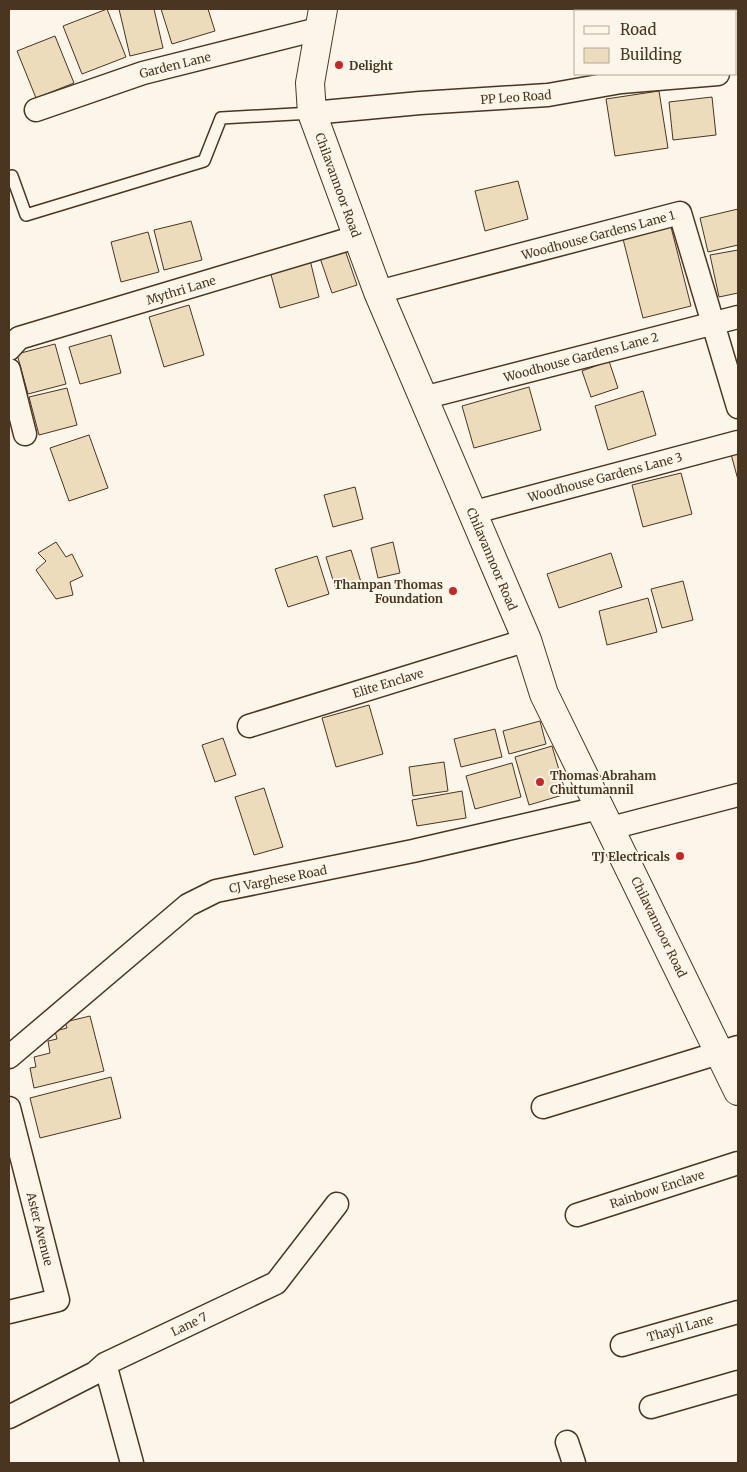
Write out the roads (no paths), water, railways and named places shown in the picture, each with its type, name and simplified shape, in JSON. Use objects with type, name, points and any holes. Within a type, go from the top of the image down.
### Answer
[{"type":"street","name":"Garden Lane","points":[[36,110],[143,73],[321,19]]},
{"type":"street","name":"Chilavannoor Road","points":[[321,19],[310,83],[312,114],[356,238],[527,640],[544,694],[605,818],[729,1050],[738,1091]]},
{"type":"street","name":"PP Leo Road","points":[[312,114],[420,103],[548,95],[620,82],[706,75]]},
{"type":"street","name":"Woodhouse Gardens Lane 1","points":[[378,292],[680,213],[738,407]]},
{"type":"street","name":"Mythri Lane","points":[[9,349],[20,338],[356,238]]},
{"type":"street","name":"Woodhouse Gardens Lane 2","points":[[423,398],[738,317]]},
{"type":"street","points":[[9,370],[25,434]]},
{"type":"street","name":"Woodhouse Gardens Lane 3","points":[[471,512],[738,442]]},
{"type":"street","name":"Elite Enclave","points":[[249,726],[527,640]]},
{"type":"street","name":"CJ Varghese Road","points":[[9,1057],[188,905],[216,891],[413,852],[738,795]]},
{"type":"street","points":[[543,1107],[729,1050]]},
{"type":"street","name":"Aster Avenue","points":[[9,1108],[58,1300],[9,1312]]},
{"type":"street","name":"Rainbow Enclave","points":[[576,1215],[738,1163]]},
{"type":"street","name":"Lane 7","points":[[9,1417],[95,1373],[105,1364],[276,1283],[338,1204]]},
{"type":"street","name":"Thayil Lane","points":[[622,1345],[738,1312]]},
{"type":"street","points":[[105,1364],[132,1463]]},
{"type":"street","points":[[651,1407],[738,1382]]},
{"type":"lane","points":[[9,177],[12,176],[26,215],[204,161],[221,118],[312,114]]},
{"type":"place","name":"Delight","points":[[339,65]]},
{"type":"place","name":"Thampan Thomas Foundation","points":[[453,591]]},
{"type":"place","name":"Thomas Abraham Chuttumannil","points":[[540,782]]},
{"type":"place","name":"TJ Electricals","points":[[680,856]]}]
